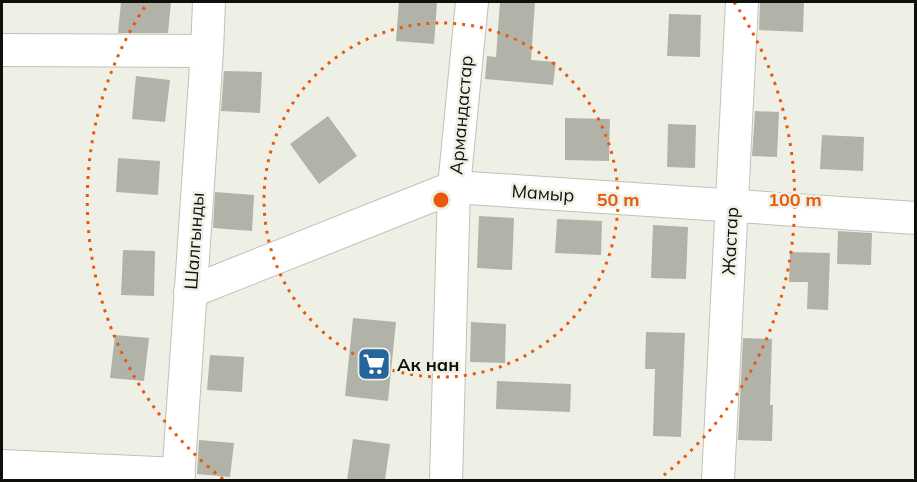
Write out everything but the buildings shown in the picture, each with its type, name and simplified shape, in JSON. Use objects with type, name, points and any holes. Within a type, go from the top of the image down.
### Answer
[{"type":"street","name":"Шалгынды","points":[[178,477],[209,2]]},
{"type":"street","name":"Армандастар","points":[[446,480],[454,187],[471,2]]},
{"type":"street","name":"Жастар","points":[[718,480],[742,2]]},
{"type":"street","points":[[2,50],[207,51]]},
{"type":"street","name":"Мамыр","points":[[190,292],[454,187],[915,218]]},
{"type":"street","points":[[2,467],[178,477]]},
{"type":"place","name":"Ак нан","points":[[374,364]]}]
